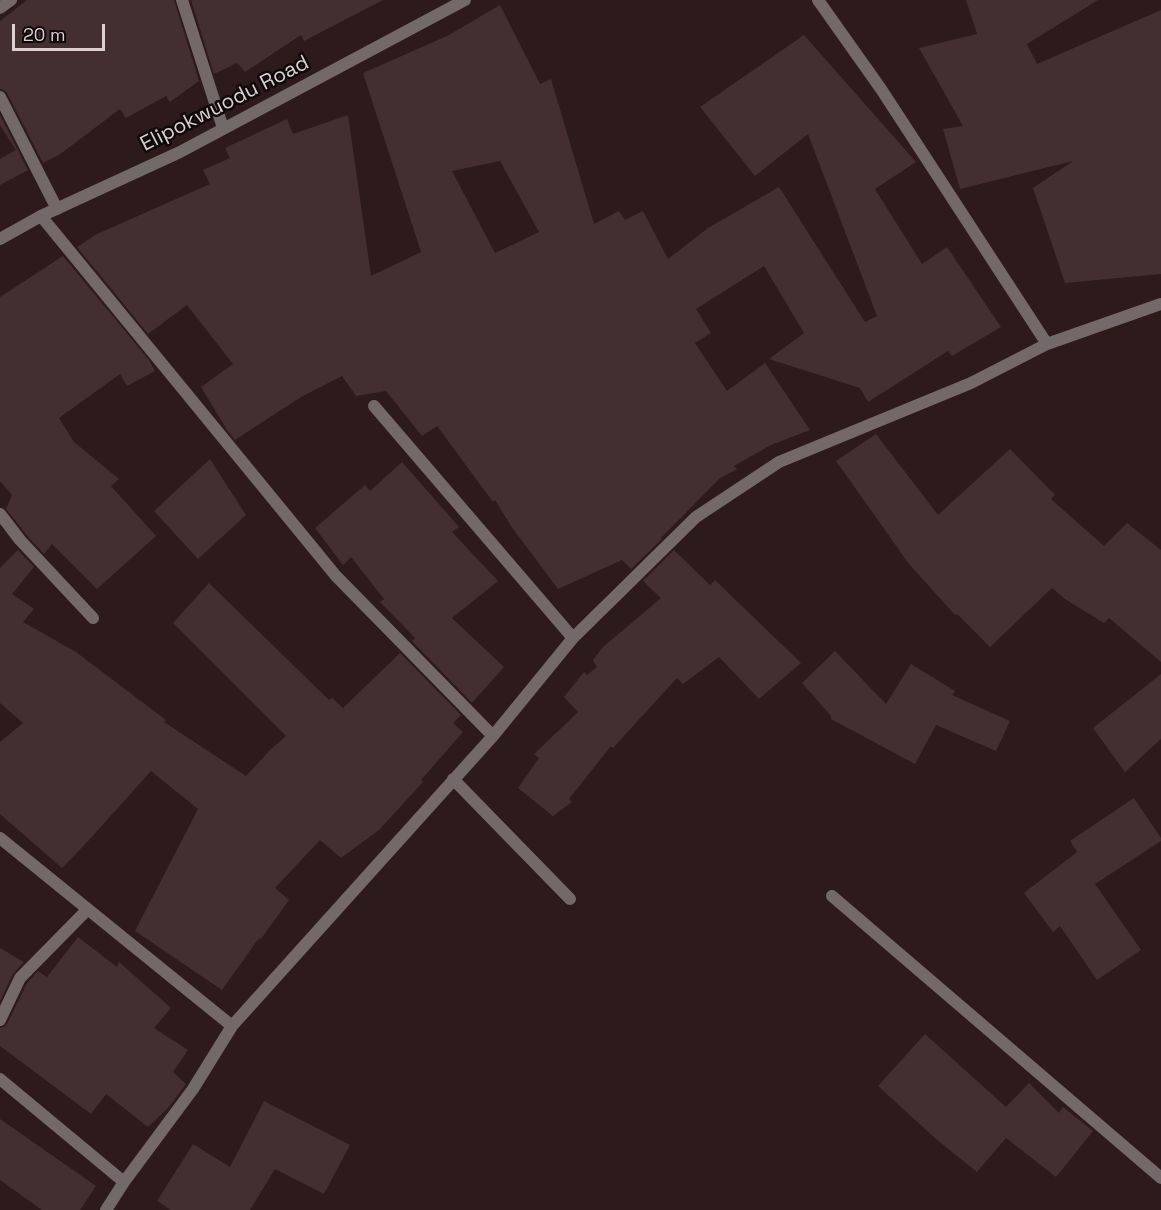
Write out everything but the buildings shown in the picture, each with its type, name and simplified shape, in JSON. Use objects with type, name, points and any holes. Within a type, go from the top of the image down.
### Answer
[{"type":"street","points":[[0,8],[11,0]]},
{"type":"street","points":[[182,0],[223,128]]},
{"type":"street","name":"Elipokwuodu Road","points":[[0,239],[40,216],[180,152],[465,0]]},
{"type":"street","points":[[818,0],[881,89],[1047,344]]},
{"type":"street","points":[[0,97],[57,209]]},
{"type":"street","points":[[40,216],[336,576],[493,735]]},
{"type":"street","points":[[106,1210],[193,1089],[232,1026],[493,735],[573,638],[696,517],[779,462],[971,383],[1047,344],[1161,304]]},
{"type":"street","points":[[374,406],[573,638]]},
{"type":"street","points":[[0,514],[20,540],[93,618]]},
{"type":"street","points":[[453,779],[570,899]]},
{"type":"street","points":[[0,838],[232,1026]]},
{"type":"street","points":[[832,896],[1161,1178]]},
{"type":"street","points":[[0,1020],[20,978],[88,909]]},
{"type":"street","points":[[0,1079],[124,1182]]}]
